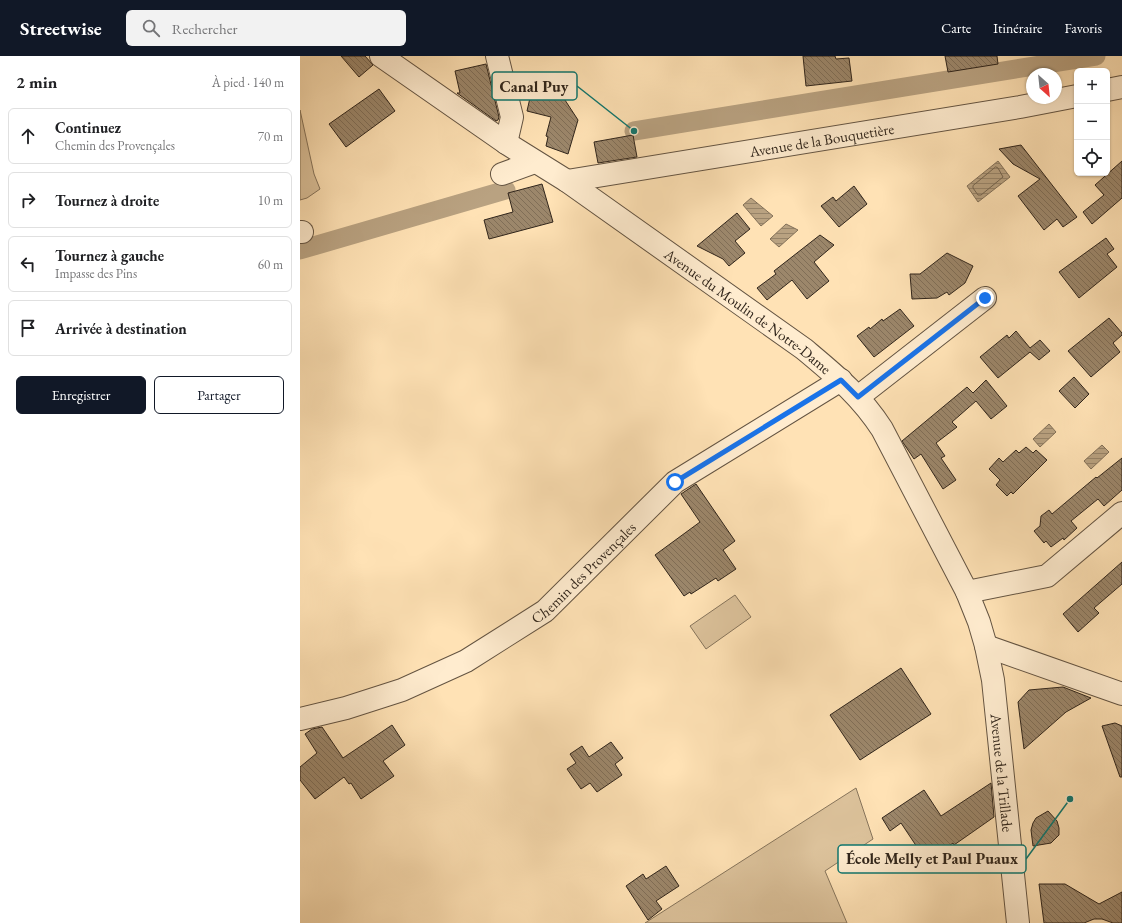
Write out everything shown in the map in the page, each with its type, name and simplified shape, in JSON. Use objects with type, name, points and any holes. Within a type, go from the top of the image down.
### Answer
[{"type":"street","name":"Avenue du Moulin de Notre-Dame","points":[[381,56],[506,143],[567,181],[804,349],[841,380],[871,412],[882,430],[967,592],[979,622],[986,646]]},
{"type":"street","points":[[497,56],[512,117],[506,143]]},
{"type":"street","points":[[1110,89],[1122,87]]},
{"type":"street","name":"Avenue de la Bouquetière","points":[[567,181],[1020,108],[1074,97]]},
{"type":"street","points":[[502,174],[535,162]]},
{"type":"street","points":[[858,397],[985,298]]},
{"type":"street","name":"Chemin des Provençales","points":[[300,719],[346,708],[402,690],[466,662],[545,611],[675,482],[841,380]]},
{"type":"street","points":[[967,592],[1047,576],[1122,513]]},
{"type":"street","points":[[986,646],[1122,694]]},
{"type":"street","name":"Avenue de la Trillade","points":[[986,646],[993,680],[1018,923]]},
{"type":"shaded area","points":[[300,110],[314,174],[320,189],[307,198],[300,200]]},
{"type":"shaded area","points":[[735,595],[751,617],[706,649],[690,626]]},
{"type":"shaded area","points":[[856,788],[873,839],[825,871],[847,923],[645,923]]},
{"type":"water","points":[[998,161],[1010,177],[978,202],[967,186]]},
{"type":"water","points":[[751,198],[773,216],[761,226],[743,205]]},
{"type":"water","points":[[786,224],[798,230],[779,247],[770,239]]},
{"type":"water","points":[[1049,424],[1056,432],[1040,447],[1033,439]]},
{"type":"water","points":[[1102,445],[1109,452],[1091,469],[1084,461]]},
{"type":"building","points":[[341,56],[365,56],[373,65],[359,77]]},
{"type":"building","points":[[803,56],[835,56],[836,59],[849,58],[852,81],[806,86]]},
{"type":"building","points":[[945,56],[997,56],[998,64],[948,72]]},
{"type":"building","points":[[486,64],[499,117],[496,121],[457,93],[460,93],[455,71]]},
{"type":"building","points":[[379,89],[395,111],[346,147],[329,124]]},
{"type":"building","points":[[532,89],[563,97],[578,120],[568,154],[546,146],[548,137],[546,136],[551,117],[527,111]]},
{"type":"building","points":[[633,135],[637,157],[598,163],[594,142]]},
{"type":"building","points":[[1021,145],[1077,217],[1063,227],[1057,219],[1044,230],[1018,196],[1040,179],[1013,164],[999,149]]},
{"type":"building","points":[[1122,161],[1122,198],[1092,224],[1083,212],[1104,195],[1095,185],[1105,176],[1110,176],[1110,172]]},
{"type":"building","points":[[542,184],[553,222],[489,239],[484,220],[513,212],[508,193]]},
{"type":"building","points":[[854,186],[867,204],[839,227],[821,206],[833,197],[836,201]]},
{"type":"building","points":[[737,213],[750,229],[735,241],[745,253],[729,266],[723,259],[697,246]]},
{"type":"building","points":[[820,235],[834,245],[814,262],[829,281],[807,299],[792,280],[767,300],[757,288],[776,274],[774,271]]},
{"type":"building","points":[[1106,238],[1114,249],[1107,254],[1117,267],[1079,298],[1059,272]]},
{"type":"building","points":[[947,253],[973,266],[965,283],[949,295],[947,292],[937,298],[912,299],[910,274],[920,274]]},
{"type":"building","points":[[900,309],[914,326],[874,357],[857,336],[869,327],[870,329],[882,319],[883,321]]},
{"type":"building","points":[[1109,318],[1122,333],[1122,335],[1113,343],[1120,352],[1091,377],[1068,351]]},
{"type":"building","points":[[1016,331],[1030,348],[1040,340],[1050,351],[1039,360],[1030,352],[998,378],[980,357],[1007,335],[1009,338]]},
{"type":"building","points":[[1074,377],[1089,394],[1075,408],[1059,391]]},
{"type":"building","points":[[986,380],[1007,406],[991,419],[976,401],[952,422],[957,427],[936,443],[945,456],[941,458],[956,480],[943,489],[921,454],[914,459],[902,441],[967,387],[973,393]]},
{"type":"building","points":[[1026,447],[1033,453],[1036,450],[1047,460],[1013,494],[1011,492],[1007,496],[996,485],[1000,480],[989,469],[999,458],[1003,462],[1016,450],[1019,453]]},
{"type":"building","points":[[1122,458],[1122,490],[1104,506],[1098,499],[1071,521],[1077,528],[1064,540],[1063,538],[1051,547],[1046,541],[1044,543],[1034,531],[1040,526],[1041,516],[1049,510],[1052,514],[1096,477],[1097,478]]},
{"type":"building","points":[[696,484],[735,541],[723,550],[736,569],[718,581],[716,578],[691,594],[690,592],[684,596],[655,555],[700,522],[681,494]]},
{"type":"building","points":[[1122,562],[1122,584],[1094,608],[1099,613],[1078,632],[1063,614]]},
{"type":"building","points":[[901,668],[931,714],[860,760],[830,715]]},
{"type":"building","points":[[1063,687],[1091,698],[1066,712],[1024,749],[1018,702],[1029,690]]},
{"type":"building","points":[[1115,723],[1122,726],[1122,777],[1120,777],[1102,726]]},
{"type":"building","points":[[392,725],[405,745],[383,761],[394,776],[361,799],[351,783],[349,784],[344,777],[315,799],[300,780],[300,767],[317,753],[305,734],[312,729],[322,727],[343,758]]},
{"type":"building","points":[[611,742],[623,758],[615,764],[622,775],[597,792],[590,783],[581,789],[567,769],[576,763],[570,754],[582,746],[589,757]]},
{"type":"building","points":[[991,783],[994,817],[954,845],[953,843],[927,862],[901,823],[890,831],[882,818],[924,790],[941,816]]},
{"type":"building","points":[[1048,811],[1057,821],[1059,835],[1051,843],[1033,846],[1031,830],[1033,823],[1036,818]]},
{"type":"building","points":[[666,866],[679,886],[656,901],[662,909],[648,920],[626,886],[643,874],[646,879]]},
{"type":"building","points":[[1039,884],[1065,884],[1099,904],[1122,892],[1122,923],[1113,923],[1102,919],[1094,919],[1084,923],[1044,923]]},
{"type":"waterway","points":[[634,131],[1096,56]]},
{"type":"waterway","points":[[300,250],[506,190]]},
{"type":"place","name":"Canal Puy","points":[[634,131]]},
{"type":"place","name":"École Melly et Paul Puaux","points":[[1070,799]]},
{"type":"route","points":[[675,482],[841,380],[858,397],[985,298]]}]
